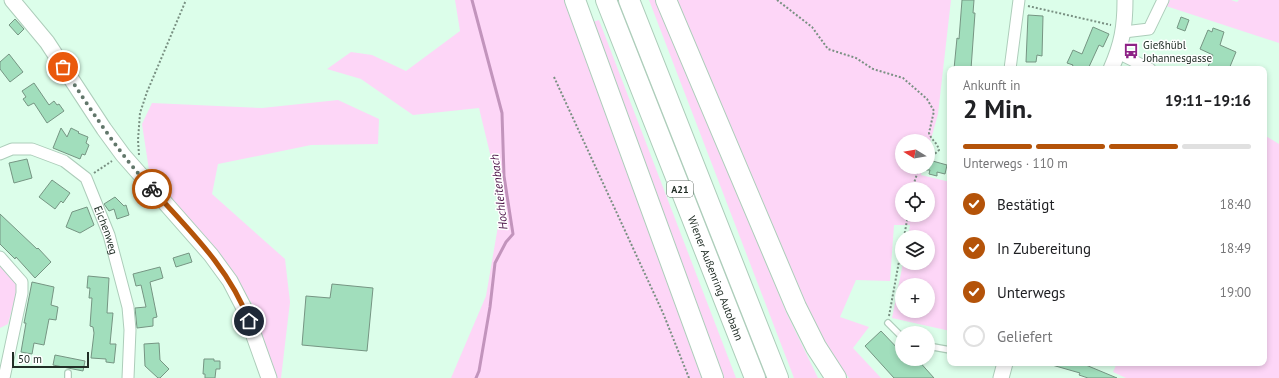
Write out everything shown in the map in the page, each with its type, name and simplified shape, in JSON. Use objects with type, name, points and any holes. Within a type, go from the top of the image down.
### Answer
[{"type":"highway","points":[[575,0],[713,378]]},
{"type":"highway","name":"Wiener Außenring Autobahn","points":[[606,0],[755,378]]},
{"type":"highway","name":"Wiener Außenring Autobahn","points":[[630,0],[778,378]]},
{"type":"highway","points":[[666,0],[796,306],[816,347],[836,378]]},
{"type":"main road","points":[[12,0],[47,42],[122,155],[211,254],[230,281],[244,308],[269,378]]},
{"type":"main road","points":[[1112,66],[1118,53],[1124,30],[1126,0]]},
{"type":"main road","points":[[1002,378],[1004,366]]},
{"type":"street","points":[[1124,30],[1149,29],[1163,0]]},
{"type":"street","points":[[1010,66],[1019,2]]},
{"type":"street","points":[[1118,53],[1144,66]]},
{"type":"street","points":[[0,154],[12,149],[32,149],[64,161],[86,178]]},
{"type":"street","name":"Eichenweg","points":[[86,178],[109,235],[128,307],[130,330],[128,378]]},
{"type":"street","points":[[0,257],[22,282],[22,293],[4,378]]},
{"type":"lane","points":[[888,323],[895,330]]},
{"type":"lane","points":[[935,347],[947,349]]},
{"type":"path","points":[[140,155],[138,140],[140,113],[147,92],[186,0]]},
{"type":"path","points":[[776,0],[812,27],[828,49],[856,58],[873,69],[903,78],[927,99],[934,112],[929,134]]},
{"type":"path","points":[[1019,2],[1124,30]]},
{"type":"path","points":[[554,77],[663,313],[689,378]]},
{"type":"path","points":[[935,141],[939,150],[935,154]]},
{"type":"path","points":[[86,178],[122,155]]},
{"type":"path","points":[[888,323],[898,270]]},
{"type":"shaded area","points":[[455,0],[567,0],[703,378],[451,378],[486,296],[502,203],[479,108],[413,115],[361,79],[327,69],[351,52],[372,55],[406,71],[460,31]]},
{"type":"shaded area","points":[[649,0],[658,0],[787,314],[818,378],[794,378]]},
{"type":"shaded area","points":[[676,0],[951,0],[938,114],[932,134],[895,134],[895,174],[921,174],[947,181],[947,330],[935,328],[935,326],[928,326],[892,318],[895,303],[895,318],[935,318],[935,278],[900,278],[902,270],[935,270],[935,230],[909,230],[910,225],[894,225],[890,281],[856,280],[840,317],[869,327],[853,348],[881,378],[849,378],[838,364],[797,294]]},
{"type":"shaded area","points":[[1168,0],[1231,0],[1237,2],[1239,0],[1279,0],[1279,43],[1166,6]]},
{"type":"shaded area","points":[[599,20],[736,378],[723,378],[589,23]]},
{"type":"shaded area","points":[[338,100],[379,119],[378,144],[311,145],[218,164],[212,194],[285,259],[290,302],[281,378],[277,378],[251,302],[149,170],[142,124],[152,103],[262,108]]},
{"type":"shaded area","points":[[1267,137],[1279,144],[1279,378],[1126,378],[1113,372],[1116,366],[1267,366]]},
{"type":"shaded area","points":[[0,266],[18,287],[8,324],[0,328]]},
{"type":"building","points":[[962,0],[974,0],[973,13],[975,13],[971,66],[954,66],[957,38],[959,39]]},
{"type":"building","points":[[1028,15],[1043,16],[1042,56],[1037,55],[1036,62],[1026,62]]},
{"type":"building","points":[[1181,17],[1189,20],[1185,31],[1177,28]]},
{"type":"building","points":[[15,19],[24,29],[18,35],[9,25]]},
{"type":"building","points":[[1093,27],[1109,34],[1103,47],[1099,45],[1089,66],[1072,66],[1067,63],[1073,50],[1082,54]]},
{"type":"building","points":[[1213,28],[1224,32],[1220,45],[1236,52],[1230,66],[1208,66],[1213,55],[1200,49],[1208,30],[1212,32]]},
{"type":"building","points":[[9,54],[23,72],[10,82],[0,69],[0,62]]},
{"type":"building","points":[[34,83],[49,105],[54,101],[57,105],[59,104],[64,111],[47,123],[34,103],[28,106],[23,99],[26,97],[22,91]]},
{"type":"building","points":[[61,128],[67,137],[71,128],[88,137],[86,143],[89,145],[85,155],[82,154],[80,159],[53,148]]},
{"type":"building","points":[[27,159],[32,178],[14,183],[9,163]]},
{"type":"building","points":[[935,162],[947,165],[945,174],[937,172],[937,176],[929,174],[935,174]]},
{"type":"building","points":[[52,180],[70,193],[63,203],[61,201],[55,209],[39,197]]},
{"type":"building","points":[[115,197],[124,206],[126,205],[129,215],[117,219],[114,209],[109,211],[104,204]]},
{"type":"building","points":[[87,207],[94,225],[80,233],[66,227],[72,212]]},
{"type":"building","points":[[0,214],[37,249],[38,248],[51,262],[35,278],[16,257],[15,259],[0,244]]},
{"type":"building","points":[[189,253],[192,262],[176,267],[173,258]]},
{"type":"building","points":[[160,267],[163,278],[150,282],[157,317],[153,318],[153,326],[137,328],[135,308],[146,307],[141,285],[136,286],[133,274]]},
{"type":"building","points":[[88,276],[109,278],[107,313],[113,313],[110,344],[116,344],[114,363],[106,362],[106,359],[91,358],[94,333],[93,327],[90,326],[92,298],[89,298],[90,288],[87,288]]},
{"type":"building","points":[[32,282],[54,287],[51,305],[58,307],[56,320],[49,319],[44,345],[34,343],[32,354],[21,352],[26,323],[24,323]]},
{"type":"building","points":[[332,284],[373,288],[367,351],[302,345],[306,296],[330,298]]},
{"type":"building","points":[[881,331],[895,346],[895,366],[923,366],[934,378],[894,378],[865,346]]},
{"type":"building","points":[[159,343],[160,360],[169,369],[160,378],[158,378],[145,366],[144,344]]},
{"type":"building","points":[[55,355],[85,361],[83,371],[53,365]]},
{"type":"building","points":[[204,359],[214,359],[214,361],[220,361],[220,369],[216,369],[215,378],[205,378],[205,374],[203,374]]},
{"type":"building","points":[[1056,366],[1088,366],[1117,378],[1088,378],[1079,375],[1080,373]]},
{"type":"waterway","name":"Hochleitenbach","points":[[472,0],[502,113],[504,176],[513,234],[506,242],[495,263],[490,307],[479,371],[476,378]]},
{"type":"way so far","points":[[63,67],[122,155],[152,189]]},
{"type":"place","name":"Gießhübl Johannesgasse","points":[[1131,51]]},
{"type":"route","points":[[152,189],[211,254],[230,281],[249,321]]}]
